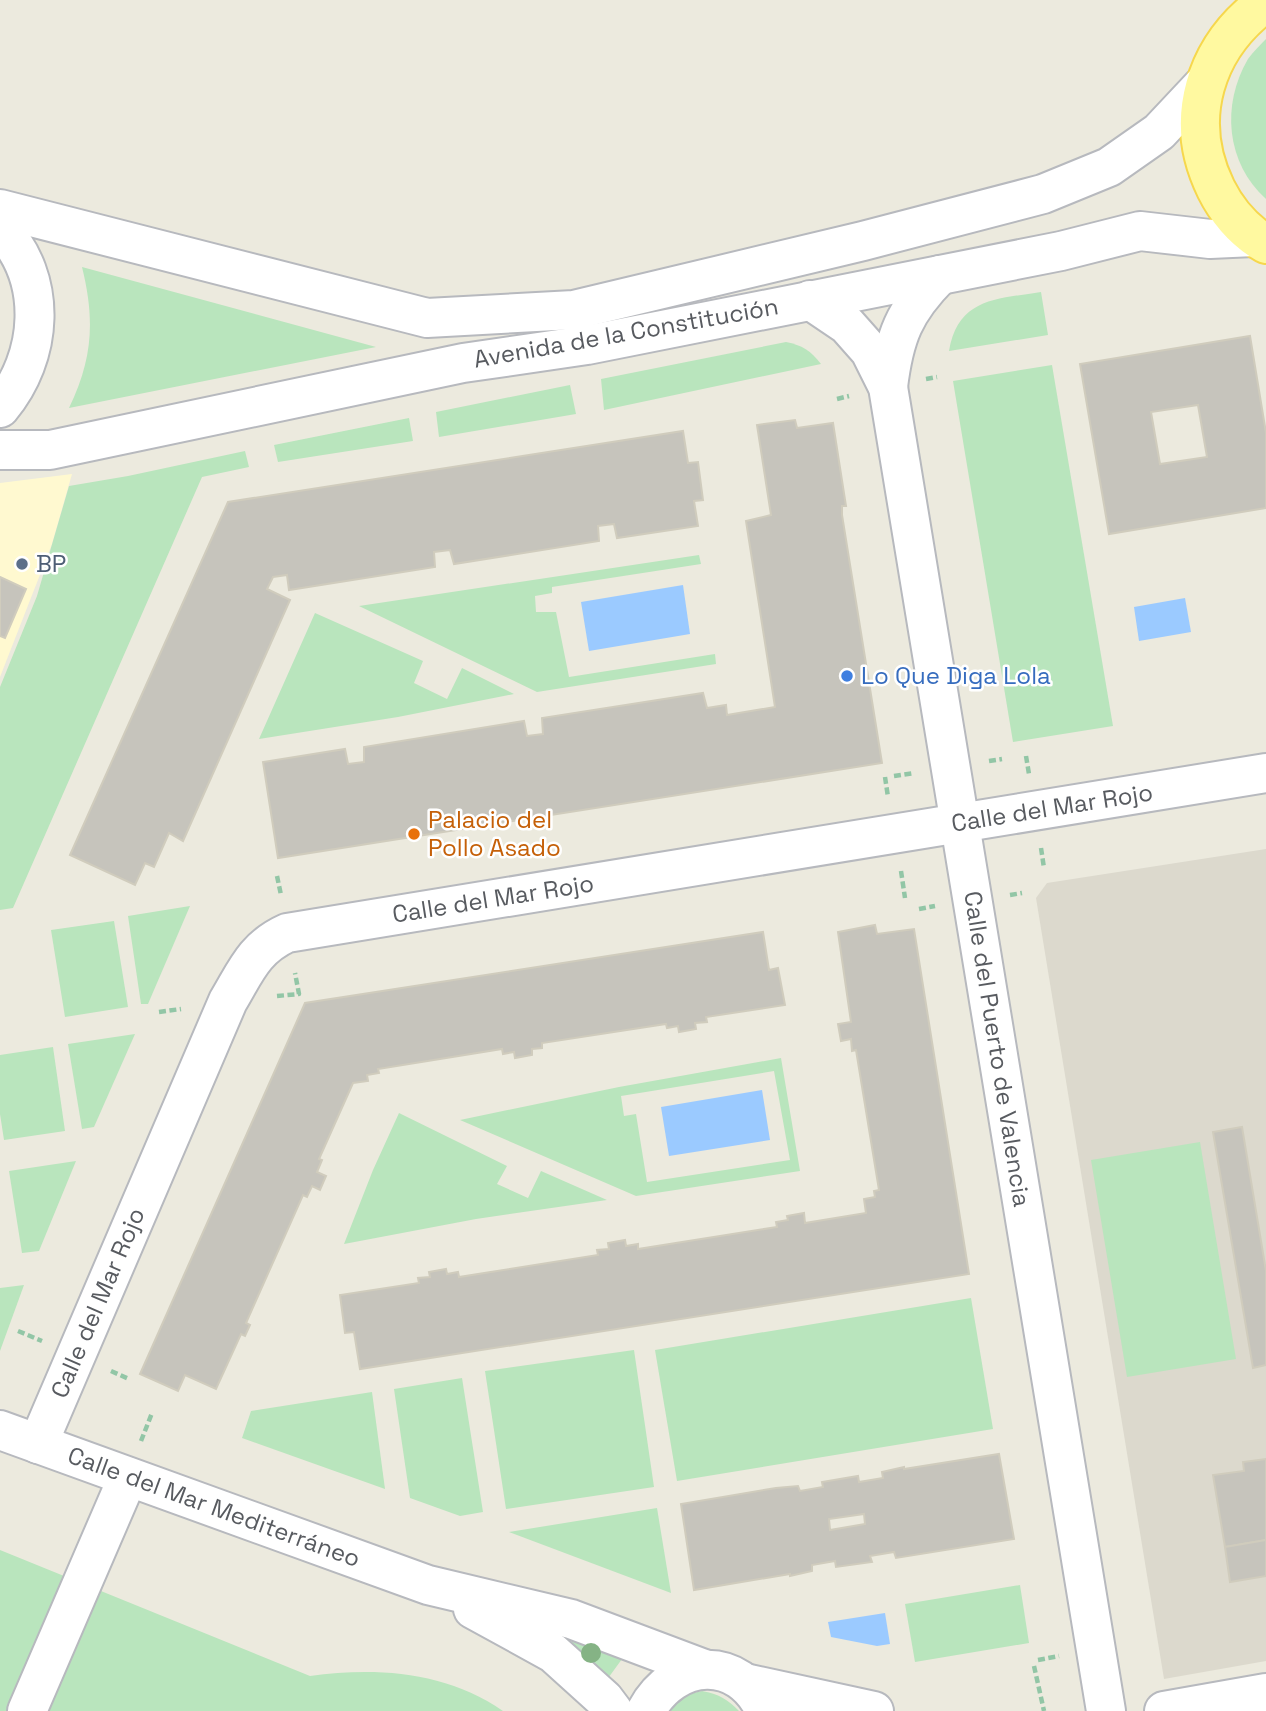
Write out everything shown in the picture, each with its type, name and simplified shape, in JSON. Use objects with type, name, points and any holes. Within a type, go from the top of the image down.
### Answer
[{"type":"main road","points":[[1260,241],[1225,206],[1206,168],[1199,126],[1205,83],[1218,52],[1238,25],[1266,2]]},
{"type":"street","name":"Avenida de la Constitución","points":[[0,209],[427,318],[575,310],[863,241],[1043,194],[1109,167],[1159,132],[1205,83]]},
{"type":"street","points":[[0,228],[22,260],[32,285],[36,313],[34,340],[27,366],[15,391],[0,408]]},
{"type":"street","name":"Avenida de la Constitución","points":[[0,450],[50,450],[463,363],[587,345],[1061,251],[1140,231],[1210,239],[1260,241]]},
{"type":"street","name":"Calle del Puerto de Valencia","points":[[940,275],[920,295],[904,321],[892,351],[888,387],[1106,1711]]},
{"type":"street","name":"Calle del Puerto de Valencia","points":[[810,300],[847,325],[870,351],[888,387]]},
{"type":"street","name":"Calle del Mar Rojo","points":[[38,1444],[228,1001],[254,957],[270,941],[287,933],[1266,773]]},
{"type":"street","name":"Calle del Mar Mediterráneo","points":[[0,1430],[428,1585],[571,1619],[704,1670],[726,1673],[755,1697]]},
{"type":"street","points":[[27,1711],[128,1477]]},
{"type":"street","name":"Calle del Mar Mediterráneo","points":[[428,1585],[553,1653],[604,1699],[613,1711]]},
{"type":"street","points":[[646,1711],[654,1696],[668,1682],[684,1673],[704,1670]]},
{"type":"street","points":[[1164,1711],[1266,1693]]},
{"type":"street","points":[[755,1697],[874,1711]]},
{"type":"path","points":[[1034,1666],[1044,1711]]},
{"type":"shaded area","name":"BP","points":[[72,474],[52,544],[0,677],[0,483]]},
{"type":"shaded area","points":[[1266,849],[1266,1661],[1164,1679],[1036,898],[1047,883]]},
{"type":"green space","points":[[1266,39],[1266,199],[1253,185],[1236,151],[1231,114],[1239,77],[1248,59]]},
{"type":"green space","points":[[82,267],[376,347],[69,408],[83,372],[89,339],[89,304]]},
{"type":"green space","points":[[1041,292],[1048,335],[949,351],[961,320],[970,311],[995,300]]},
{"type":"green space","points":[[786,342],[806,349],[821,364],[604,410],[601,379]]},
{"type":"green space","points":[[1052,365],[1113,726],[1013,742],[953,381]]},
{"type":"green space","points":[[570,385],[576,414],[439,437],[436,412]]},
{"type":"green space","points":[[409,418],[413,441],[278,462],[274,445]]},
{"type":"green space","points":[[245,451],[249,467],[202,477],[13,908],[0,910],[0,687],[37,596],[69,486]]},
{"type":"green space","points":[[699,555],[701,564],[552,587],[552,593],[535,596],[536,612],[556,612],[569,677],[715,654],[716,664],[537,692],[359,606]]},
{"type":"green space","points":[[315,613],[423,661],[414,683],[447,699],[462,668],[514,694],[398,717],[259,739]]},
{"type":"green space","points":[[190,906],[148,1004],[141,1004],[128,916]]},
{"type":"green space","points":[[114,921],[128,1007],[65,1017],[51,930]]},
{"type":"green space","points":[[135,1034],[94,1127],[82,1129],[68,1044]]},
{"type":"green space","points":[[53,1047],[65,1131],[4,1140],[0,1114],[0,1055]]},
{"type":"green space","points":[[781,1058],[800,1171],[636,1196],[460,1120],[619,1087]],"holes":[[[774,1071],[790,1160],[647,1182],[636,1114],[624,1116],[621,1096]]]},
{"type":"green space","points":[[399,1113],[507,1166],[497,1184],[528,1198],[541,1171],[607,1200],[476,1219],[344,1244]]},
{"type":"green space","points":[[1200,1142],[1236,1359],[1127,1377],[1091,1160]]},
{"type":"green space","points":[[76,1161],[39,1251],[22,1253],[9,1171]]},
{"type":"green space","points":[[24,1285],[0,1351],[0,1288]]},
{"type":"green space","points":[[971,1298],[993,1429],[677,1481],[655,1350]]},
{"type":"green space","points":[[634,1350],[654,1487],[506,1509],[485,1371]]},
{"type":"green space","points":[[462,1378],[483,1512],[460,1516],[410,1498],[394,1389]]},
{"type":"green space","points":[[372,1392],[385,1489],[242,1438],[251,1411]]},
{"type":"green space","points":[[657,1508],[671,1593],[509,1532]]},
{"type":"green space","points":[[0,1550],[310,1676],[360,1672],[410,1675],[458,1687],[503,1711],[0,1711]]},
{"type":"green space","points":[[1020,1585],[1029,1643],[915,1662],[905,1604]]},
{"type":"green space","points":[[577,1638],[629,1655],[622,1659],[606,1681],[571,1646],[572,1640]]},
{"type":"green space","points":[[702,1691],[722,1698],[739,1711],[667,1711],[683,1698]]},
{"type":"water","points":[[683,585],[690,634],[589,651],[581,602]]},
{"type":"water","points":[[1185,598],[1191,632],[1139,641],[1134,607]]},
{"type":"water","points":[[762,1090],[770,1140],[669,1156],[661,1107]]},
{"type":"water","points":[[885,1613],[890,1644],[877,1646],[831,1637],[828,1622]]},
{"type":"building","points":[[1250,336],[1266,433],[1266,508],[1109,534],[1080,364]],"holes":[[[1198,405],[1207,457],[1160,464],[1151,412]]]},
{"type":"building","points":[[795,420],[797,428],[833,423],[846,506],[842,506],[842,515],[882,763],[278,858],[263,762],[345,749],[348,764],[364,762],[364,747],[524,721],[527,736],[543,734],[542,718],[703,693],[707,708],[726,705],[727,715],[775,707],[746,521],[771,515],[757,425]]},
{"type":"building","points":[[683,431],[688,463],[698,462],[703,500],[694,501],[698,526],[617,538],[614,524],[598,526],[599,541],[454,564],[450,550],[434,552],[435,567],[289,590],[287,575],[273,577],[267,589],[290,600],[183,841],[169,833],[154,867],[145,863],[135,885],[70,855],[228,502]]},
{"type":"building","points":[[0,577],[26,589],[5,638],[0,636]]},
{"type":"building","points":[[875,925],[877,934],[914,929],[969,1274],[360,1369],[354,1332],[345,1333],[340,1295],[419,1283],[418,1278],[430,1277],[429,1272],[446,1269],[447,1274],[458,1272],[459,1277],[598,1255],[597,1250],[609,1249],[608,1243],[625,1240],[626,1246],[638,1244],[638,1249],[777,1227],[776,1222],[788,1220],[787,1216],[804,1213],[805,1223],[866,1213],[864,1199],[875,1197],[874,1191],[879,1190],[856,1050],[852,1051],[851,1039],[841,1041],[838,1024],[851,1022],[838,932]]},
{"type":"building","points":[[763,932],[769,970],[778,968],[785,1005],[706,1017],[707,1022],[695,1023],[696,1029],[679,1032],[678,1026],[667,1028],[666,1024],[542,1043],[542,1048],[532,1049],[532,1055],[515,1058],[514,1052],[503,1054],[502,1049],[378,1069],[379,1073],[367,1075],[368,1081],[353,1083],[319,1159],[322,1160],[317,1172],[326,1176],[320,1190],[312,1186],[307,1197],[303,1195],[246,1323],[250,1325],[245,1336],[241,1334],[216,1389],[185,1375],[178,1391],[140,1374],[305,1003]]},
{"type":"building","points":[[1242,1127],[1266,1271],[1266,1365],[1253,1368],[1213,1132]]},
{"type":"building","points":[[999,1454],[1014,1539],[896,1558],[894,1552],[870,1556],[872,1562],[836,1567],[835,1561],[812,1565],[812,1571],[790,1576],[694,1590],[681,1504],[776,1488],[798,1486],[800,1491],[823,1487],[822,1482],[858,1476],[859,1482],[883,1478],[882,1472]],"holes":[[[864,1514],[865,1524],[830,1530],[829,1519]]]},
{"type":"building","points":[[1266,1459],[1266,1540],[1225,1547],[1213,1475],[1244,1471],[1243,1462]]},
{"type":"building","points":[[1266,1540],[1266,1576],[1230,1582],[1225,1547]]},
{"type":"place","name":"BP","points":[[22,564]]},
{"type":"place","name":"Lo Que Diga Lola","points":[[847,676]]},
{"type":"place","name":"Palacio del Pollo Asado","points":[[414,834]]}]
